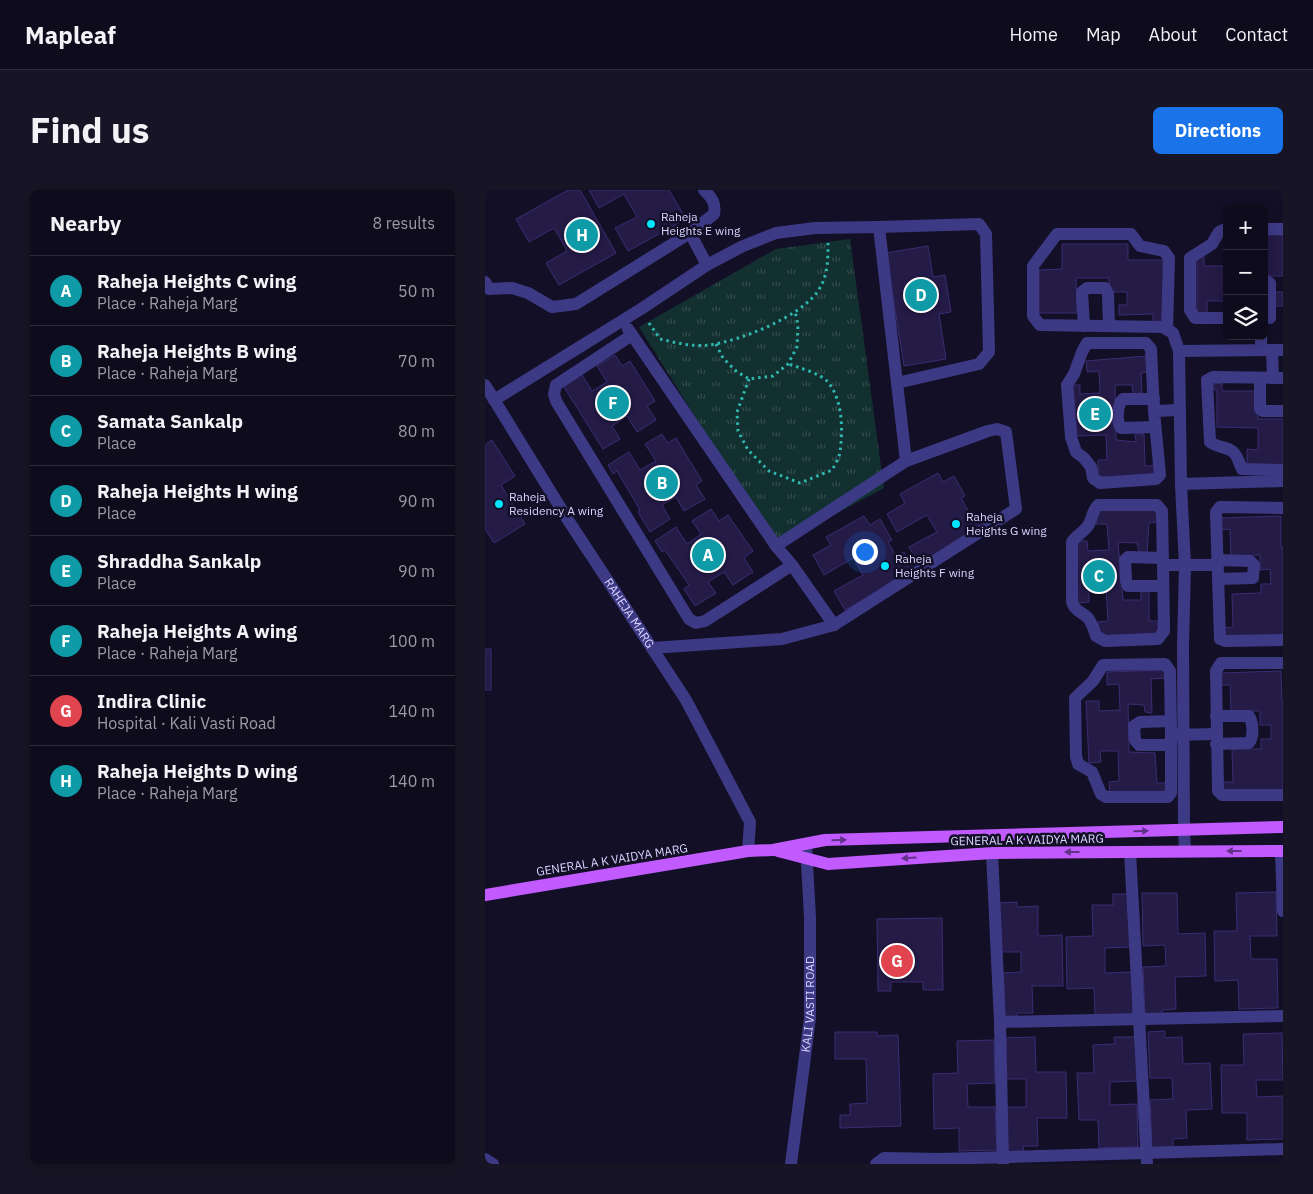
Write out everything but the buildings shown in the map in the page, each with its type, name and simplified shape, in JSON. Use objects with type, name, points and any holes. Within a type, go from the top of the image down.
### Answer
[{"type":"main road","name":"GENERAL A K VAIDYA MARG","points":[[485,895],[748,851],[773,850],[825,840],[1283,827]]},
{"type":"main road","name":"GENERAL A K VAIDYA MARG","points":[[773,850],[828,864],[991,853],[1282,851]]},
{"type":"street","points":[[485,282],[489,289],[512,288],[528,293],[552,307],[576,304],[690,233],[714,214],[715,205],[711,196],[704,190]]},
{"type":"street","points":[[494,400],[707,266],[743,246],[776,233],[828,228],[979,224],[986,234],[989,352],[979,364],[897,383]]},
{"type":"street","points":[[879,228],[905,461]]},
{"type":"street","points":[[1268,229],[1283,229]]},
{"type":"street","points":[[1223,230],[1219,232],[1212,244],[1190,258],[1190,310],[1195,318],[1223,318]]},
{"type":"street","points":[[690,233],[707,266]]},
{"type":"street","points":[[1167,330],[1169,258],[1164,252],[1140,246],[1131,234],[1057,234],[1033,266],[1033,316],[1040,325],[1163,327],[1167,330],[1173,333],[1179,351],[1181,484],[1185,565],[1183,645],[1185,851]]},
{"type":"street","points":[[1268,282],[1270,283],[1268,306]]},
{"type":"street","points":[[1084,326],[1082,292],[1087,288],[1105,288],[1108,294],[1109,326]]},
{"type":"street","points":[[1268,318],[1283,317]]},
{"type":"street","points":[[622,321],[776,546],[792,565],[834,625]]},
{"type":"street","points":[[632,335],[556,385],[554,394],[561,409],[689,619],[696,623],[705,621],[792,565]]},
{"type":"street","points":[[1264,340],[1272,350],[1272,378],[1261,409],[1263,411],[1283,411]]},
{"type":"street","points":[[1087,343],[1146,343],[1151,349],[1154,405],[1160,475],[1156,479],[1100,483],[1093,478],[1091,466],[1076,452],[1071,437],[1067,385],[1074,374],[1087,343]]},
{"type":"street","points":[[1179,351],[1272,350]]},
{"type":"street","points":[[1272,378],[1213,377],[1207,380],[1209,442],[1213,446],[1235,452],[1242,469],[1283,470]]},
{"type":"street","name":"RAHEJA MARG","points":[[485,385],[568,520],[686,700],[750,822],[748,851]]},
{"type":"street","points":[[1155,427],[1121,428],[1118,424],[1119,403],[1123,399],[1180,410]]},
{"type":"street","points":[[652,648],[783,639],[834,625],[1016,510],[1006,432],[997,429],[988,431],[905,461],[776,546]]},
{"type":"street","points":[[1181,484],[1283,481]]},
{"type":"street","points":[[1098,505],[1157,505],[1162,511],[1163,562],[1164,631],[1158,639],[1105,641],[1096,636],[1094,626],[1088,617],[1075,609],[1072,602],[1072,542],[1089,524],[1093,509],[1098,505]]},
{"type":"street","points":[[1283,508],[1220,507],[1216,512],[1220,639],[1225,641],[1283,640]]},
{"type":"street","points":[[1163,586],[1128,586],[1125,560],[1128,557],[1185,565],[1250,561],[1254,565],[1253,578],[1218,579]]},
{"type":"street","points":[[1283,664],[1221,663],[1216,671],[1218,792],[1222,795],[1283,795]]},
{"type":"street","points":[[1165,664],[1170,671],[1171,721],[1171,793],[1168,797],[1106,797],[1101,794],[1091,772],[1078,764],[1076,756],[1075,698],[1093,681],[1103,665],[1165,664]]},
{"type":"street","points":[[1171,721],[1140,722],[1134,726],[1135,740],[1139,744],[1171,740],[1185,735],[1249,743],[1252,740],[1252,720],[1249,716],[1216,716]]},
{"type":"street","name":"KALI VASTI ROAD","points":[[791,1164],[810,1018],[810,918],[806,844]]},
{"type":"street","points":[[1282,851],[1283,910]]},
{"type":"street","points":[[1130,852],[1147,1158]]},
{"type":"street","points":[[991,853],[1000,1022],[1003,1161]]},
{"type":"street","points":[[1000,1022],[1283,1016]]},
{"type":"street","points":[[876,1164],[884,1158],[1003,1161],[1147,1158],[1283,1149]]},
{"type":"street","points":[[485,1159],[493,1164]]},
{"type":"path","points":[[641,309],[660,339],[680,344],[716,344],[740,338],[766,327],[802,307],[818,291],[828,269],[828,228]]},
{"type":"path","points":[[716,344],[723,358],[736,371],[749,379],[773,376],[789,364],[797,347],[798,325],[795,311]]},
{"type":"path","points":[[749,379],[737,412],[739,431],[748,450],[769,471],[799,482],[832,470],[840,454],[841,428],[839,403],[827,380],[789,364]]},
{"type":"green space","points":[[850,239],[884,488],[776,546],[639,327],[776,249]]},
{"type":"place","name":"Raheja Heights E wing","points":[[651,224]]},
{"type":"place","name":"Raheja Heights D wing","points":[[582,235]]},
{"type":"place","name":"Raheja Heights H wing","points":[[921,295]]},
{"type":"place","name":"Raheja Heights A wing","points":[[613,403]]},
{"type":"place","name":"Shraddha Sankalp","points":[[1095,414]]},
{"type":"place","name":"Raheja Heights B wing","points":[[662,483]]},
{"type":"place","name":"Raheja Residency A wing","points":[[499,504]]},
{"type":"place","name":"Raheja Heights G wing","points":[[956,524]]},
{"type":"place","name":"Raheja Heights C wing","points":[[708,555]]},
{"type":"place","name":"Raheja Heights F wing","points":[[885,566]]},
{"type":"place","name":"Samata Sankalp","points":[[1099,576]]},
{"type":"place","name":"Indira Clinic","points":[[897,961]]}]
